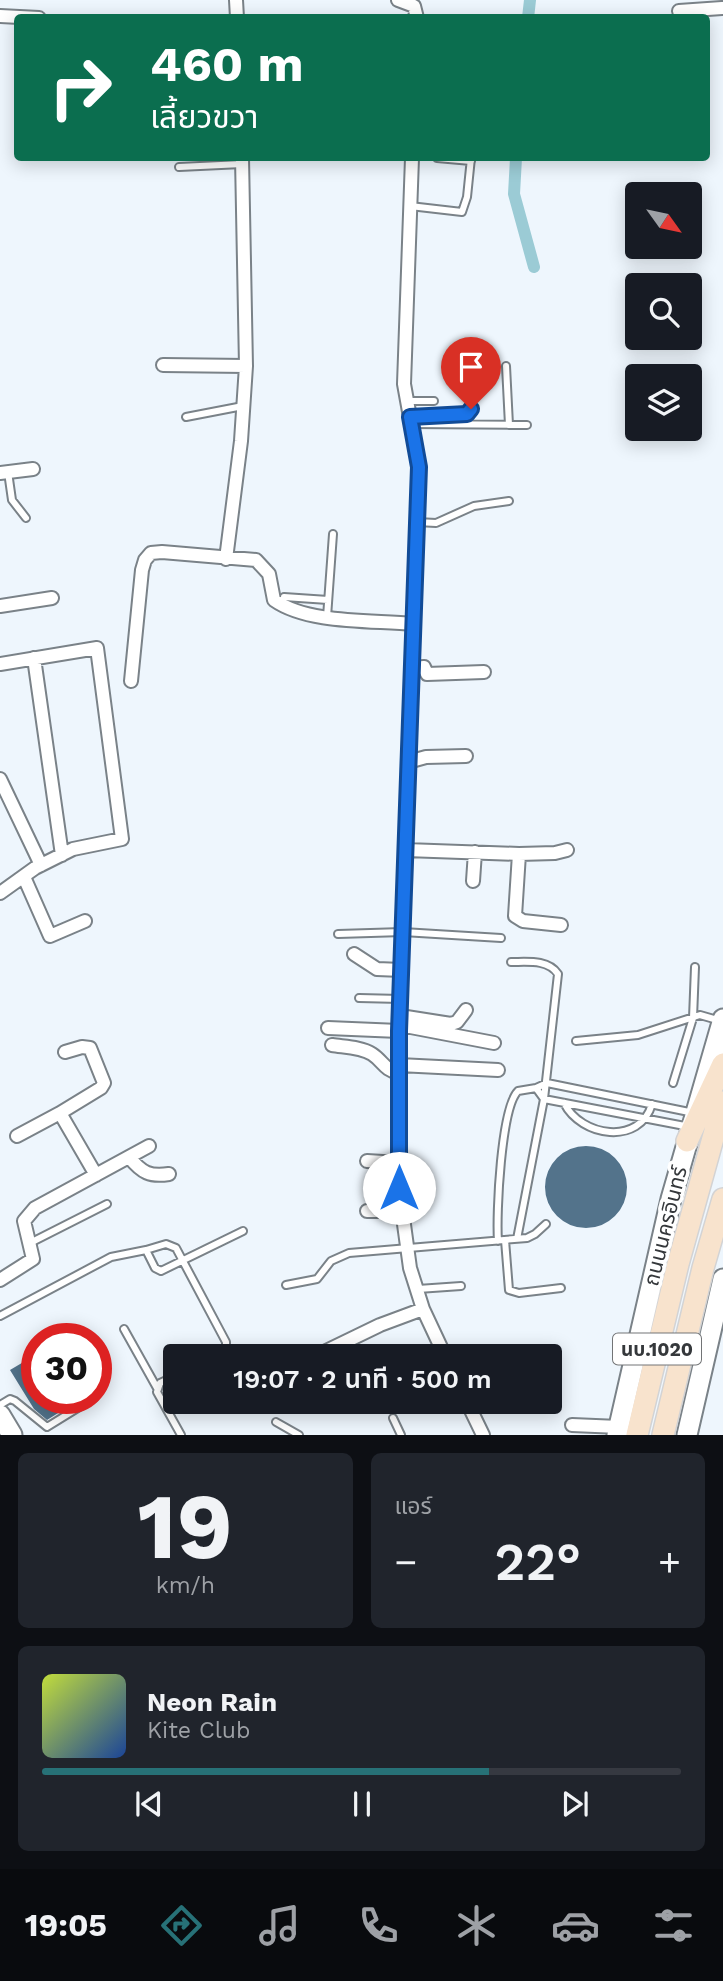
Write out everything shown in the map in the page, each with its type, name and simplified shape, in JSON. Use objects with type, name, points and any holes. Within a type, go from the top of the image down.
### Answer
[{"type":"main road","name":"ถนนนครอินทร์","points":[[624,1432],[664,1225],[723,1020]]},
{"type":"main road","points":[[691,1127],[723,1064]]},
{"type":"main road","name":"ถนนนครอินทร์","points":[[624,1432],[678,1264],[723,1102]]},
{"type":"main road","name":"นบ.1020","points":[[663,1435],[703,1268],[723,1199]]},
{"type":"main road","name":"นบ.1020","points":[[687,1435],[718,1326],[723,1279]]},
{"type":"main road","points":[[0,1415],[12,1435]]},
{"type":"street","points":[[398,0],[417,13]]},
{"type":"street","points":[[679,9],[722,8]]},
{"type":"street","points":[[226,559],[246,366],[242,161]]},
{"type":"street","points":[[412,161],[404,366],[406,401],[419,467],[400,1024],[400,1210],[405,1249],[416,1290],[439,1344]]},
{"type":"street","points":[[163,365],[246,366]]},
{"type":"street","points":[[4,472],[33,469]]},
{"type":"street","points":[[131,681],[145,560],[152,553],[256,560],[269,574],[274,600],[285,608],[327,617],[413,624]]},
{"type":"street","points":[[0,606],[52,598]]},
{"type":"street","points":[[0,664],[97,648],[122,839],[73,849],[41,865],[0,893]]},
{"type":"street","points":[[34,659],[62,855]]},
{"type":"street","points":[[412,668],[424,667],[427,674],[484,672]]},
{"type":"street","points":[[408,762],[426,757],[466,756]]},
{"type":"street","points":[[0,779],[41,865]]},
{"type":"street","points":[[407,850],[519,854],[567,850]]},
{"type":"street","points":[[473,881],[475,852]]},
{"type":"street","points":[[519,854],[515,915],[523,921],[561,925]]},
{"type":"street","points":[[24,877],[50,936],[85,920]]},
{"type":"street","points":[[354,954],[377,969],[402,970]]},
{"type":"street","points":[[328,1028],[451,1024],[457,1022],[466,1010]]},
{"type":"street","points":[[400,1024],[494,1043]]},
{"type":"street","points":[[332,1045],[366,1051],[373,1055],[384,1069],[498,1070]]},
{"type":"street","points":[[16,1136],[60,1114],[101,1088],[104,1083],[90,1048],[82,1047],[65,1052]]},
{"type":"street","points":[[60,1114],[96,1175]]},
{"type":"street","points":[[0,1280],[33,1259],[24,1230],[24,1221],[28,1214],[149,1146]]},
{"type":"street","points":[[129,1157],[145,1174],[153,1177],[169,1174]]},
{"type":"street","points":[[367,1161],[399,1163]]},
{"type":"street","points":[[367,1211],[400,1210]]},
{"type":"street","points":[[341,1344],[380,1325],[423,1309]]},
{"type":"street","points":[[473,1414],[483,1435]]},
{"type":"street","points":[[572,1425],[624,1432]]},
{"type":"lane","points":[[179,167],[242,161]]},
{"type":"lane","points":[[410,206],[462,212],[467,197],[471,161]]},
{"type":"lane","points":[[506,366],[509,425]]},
{"type":"lane","points":[[410,420],[467,414],[471,409],[471,381]]},
{"type":"lane","points":[[406,401],[434,401]]},
{"type":"lane","points":[[186,416],[243,406]]},
{"type":"lane","points":[[410,420],[527,425]]},
{"type":"lane","points":[[4,472],[12,500],[26,518]]},
{"type":"lane","points":[[417,522],[436,523],[474,506],[509,501]]},
{"type":"lane","points":[[327,617],[333,534]]},
{"type":"lane","points":[[284,597],[328,600]]},
{"type":"lane","points":[[338,934],[403,932],[501,938]]},
{"type":"lane","points":[[511,962],[544,963],[558,974],[547,1083],[517,1239]]},
{"type":"lane","points":[[673,1083],[693,1018],[695,967]]},
{"type":"lane","points":[[359,998],[401,999]]},
{"type":"lane","points":[[576,1041],[638,1035],[700,1016],[723,1020]]},
{"type":"lane","points":[[561,1289],[519,1293],[509,1290],[498,1192],[511,1105],[518,1091],[547,1083],[652,1104],[691,1127]]},
{"type":"lane","points":[[536,1088],[544,1100],[691,1127]]},
{"type":"lane","points":[[564,1103],[575,1119],[597,1130],[633,1128],[648,1118],[652,1104]]},
{"type":"lane","points":[[30,1244],[107,1203]]},
{"type":"lane","points":[[286,1284],[317,1279],[338,1256],[517,1239],[536,1234],[546,1224]]},
{"type":"lane","points":[[146,1250],[158,1271],[184,1262],[243,1231]]},
{"type":"lane","points":[[0,1316],[111,1257],[173,1245],[226,1344]]},
{"type":"lane","points":[[416,1290],[461,1286]]},
{"type":"lane","points":[[124,1329],[181,1435]]},
{"type":"lane","points":[[157,1388],[163,1382]]},
{"type":"lane","points":[[0,1405],[10,1399],[21,1406]]},
{"type":"lane","points":[[31,1414],[47,1427],[68,1414]]},
{"type":"lane","points":[[393,1418],[401,1435]]},
{"type":"lane","points":[[276,1422],[299,1435]]},
{"type":"building","points":[[586,1146],[602,1150],[615,1158],[623,1171],[627,1187],[623,1203],[615,1216],[602,1224],[586,1228],[570,1224],[557,1216],[549,1203],[545,1187],[549,1171],[557,1158],[570,1150]]},
{"type":"building","points":[[21,1363],[21,1388],[10,1370]]},
{"type":"building","points":[[40,1414],[57,1414],[47,1420]]},
{"type":"waterway","points":[[528,14],[530,0]]},
{"type":"waterway","points":[[516,161],[514,194],[534,267]]},
{"type":"route","points":[[399,1188],[399,1031],[419,467],[410,417],[467,414],[471,409]]}]
